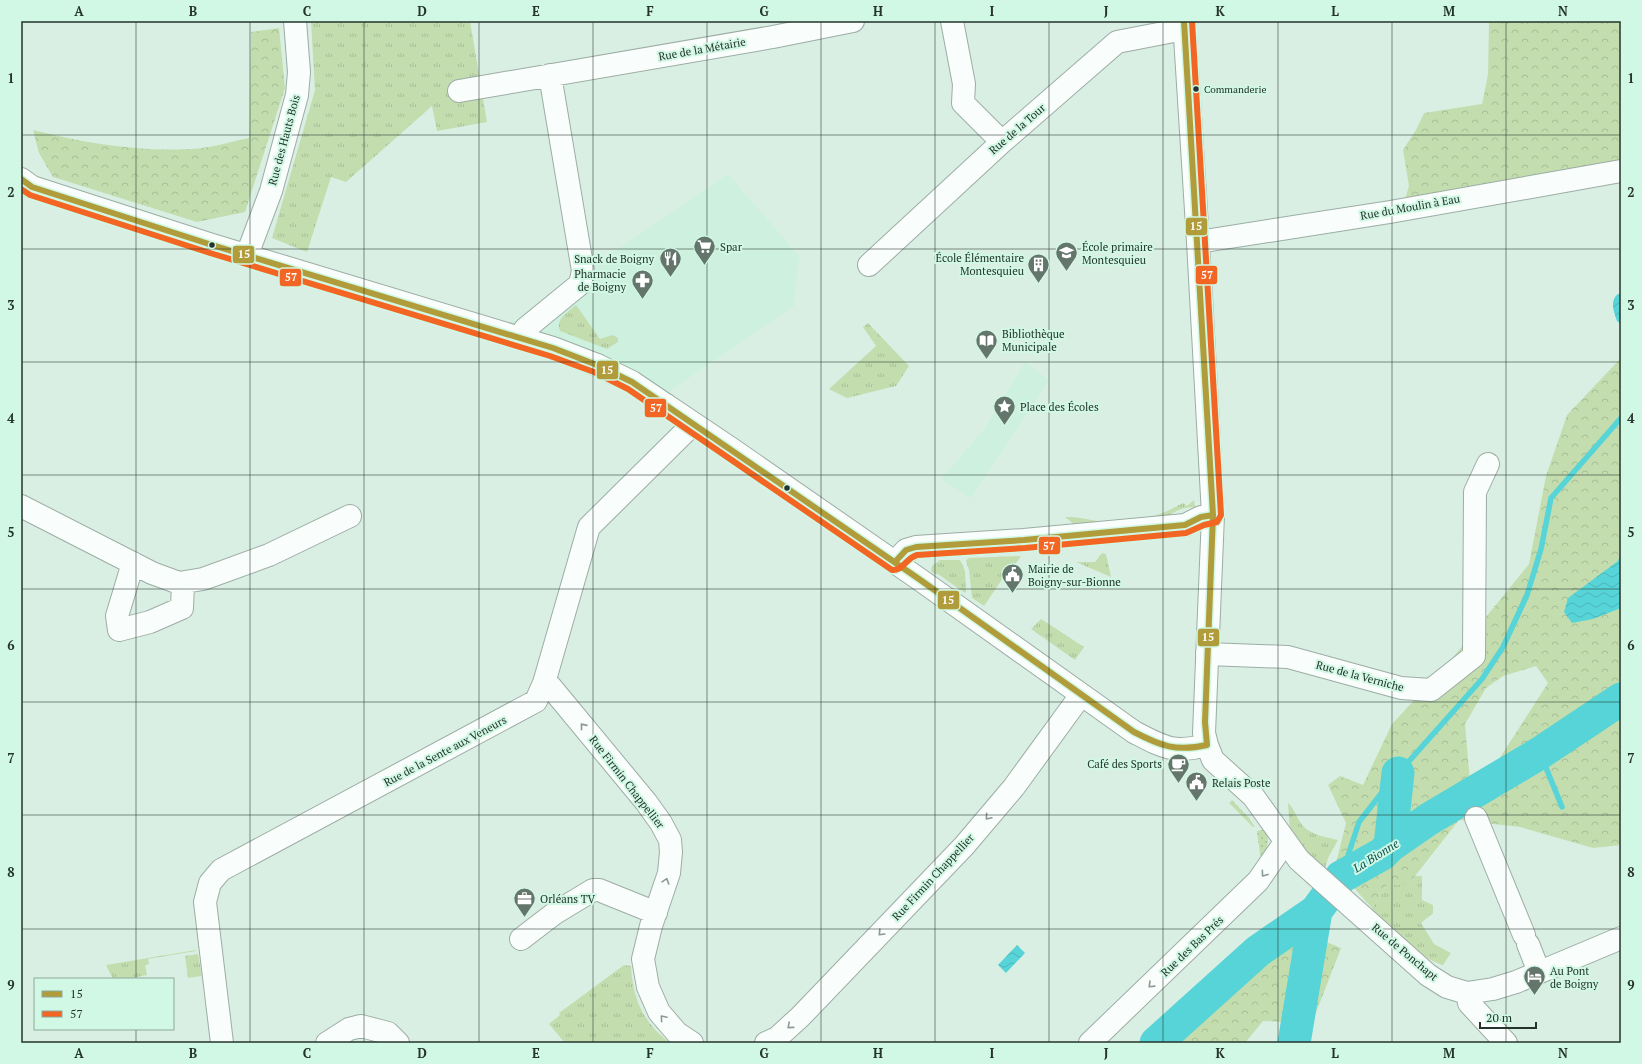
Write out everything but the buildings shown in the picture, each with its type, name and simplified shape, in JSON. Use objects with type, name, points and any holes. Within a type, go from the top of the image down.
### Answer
[{"type":"street","name":"Rue des Hauts Bois","points":[[247,255],[270,191],[297,96],[299,72],[295,21]]},
{"type":"street","name":"Rue de la Métairie","points":[[459,92],[773,37],[853,21]]},
{"type":"street","points":[[952,21],[964,84],[963,103],[1002,142]]},
{"type":"street","name":"Rue de la Tour","points":[[869,265],[1002,142],[1117,42],[1184,25]]},
{"type":"street","name":"Rue de Ponchapt","points":[[1184,25],[1213,515],[1204,732],[1213,760],[1254,796],[1299,860],[1428,974],[1447,987],[1467,993],[1493,989],[1516,982],[1621,938]]},
{"type":"street","points":[[522,338],[525,330],[580,284],[583,277],[550,75]]},
{"type":"street","name":"Rue du Moulin à Eau","points":[[1198,242],[1390,212],[1621,170]]},
{"type":"street","points":[[21,180],[32,187],[212,245],[522,338],[596,364],[632,382],[733,450],[895,562],[1134,732],[1168,749],[1180,750],[1207,745]]},
{"type":"street","name":"Rue de la Sente aux Veneurs","points":[[222,1043],[206,902],[210,883],[221,870],[536,700],[544,683],[589,527],[693,424]]},
{"type":"street","name":"Rue de la Verniche","points":[[1207,654],[1288,657],[1401,688],[1430,690],[1474,656],[1475,492],[1488,464]]},
{"type":"street","points":[[21,506],[152,573],[179,583],[203,579],[269,555],[350,516]]},
{"type":"street","points":[[895,562],[906,550],[916,547],[1024,540],[1185,525],[1201,517],[1213,515]]},
{"type":"street","points":[[133,563],[117,616],[119,630],[150,622],[182,608],[183,583]]},
{"type":"street","name":"Rue Firmin Chappellier","points":[[544,683],[552,688],[646,802],[661,823],[670,840],[671,852],[669,873],[643,959],[648,987],[659,1012],[677,1034],[692,1043]]},
{"type":"street","name":"Rue Firmin Chappellier","points":[[766,1043],[776,1038],[800,1017],[964,846],[1014,787],[1081,695]]},
{"type":"street","points":[[1476,818],[1539,972]]},
{"type":"street","name":"Rue des Bas Prés","points":[[1090,1043],[1258,881],[1285,842]]},
{"type":"street","points":[[521,940],[555,913],[593,890],[599,890],[656,913]]},
{"type":"street","points":[[1467,993],[1469,1003],[1506,1043]]},
{"type":"street","points":[[327,1043],[348,1028],[361,1026],[388,1033],[398,1043]]},
{"type":"shaded area","points":[[728,174],[799,256],[794,306],[667,393],[509,324]]},
{"type":"shaded area","points":[[1025,362],[1049,380],[971,498],[941,479],[982,432]]},
{"type":"green space","points":[[311,21],[470,21],[487,122],[437,131],[432,106],[346,182],[331,177],[307,252],[272,238],[315,90]]},
{"type":"green space","points":[[1489,21],[1621,21],[1621,173],[1539,192],[1514,202],[1491,198],[1404,203],[1409,186],[1403,150],[1416,130],[1424,113],[1482,104],[1488,75]]},
{"type":"green space","points":[[279,28],[285,88],[245,212],[197,222],[53,177],[39,153],[33,130],[111,146],[171,150],[213,146],[249,138],[251,32]]},
{"type":"green space","points":[[576,305],[600,339],[612,335],[618,338],[618,342],[607,349],[560,331],[559,323],[561,319]]},
{"type":"green space","points":[[868,323],[909,366],[896,386],[847,398],[829,389],[876,346],[863,327]]},
{"type":"green space","points":[[1621,358],[1621,845],[1593,848],[1520,827],[1459,820],[1408,885],[1387,885],[1372,908],[1335,867],[1346,823],[1328,785],[1340,776],[1363,785],[1392,724],[1446,666],[1529,564],[1546,476],[1567,415]],"holes":[[[1536,666],[1548,683],[1492,770],[1470,782],[1465,724],[1486,688],[1503,676]]]},
{"type":"green space","points":[[1194,500],[1195,507],[1176,511],[1160,523],[1081,530],[1065,517],[1077,517],[1112,523],[1131,522],[1149,518],[1183,503],[1187,506]]},
{"type":"green space","points":[[1102,553],[1106,554],[1111,577],[1076,562],[1095,562]]},
{"type":"green space","points":[[1021,556],[1007,576],[1005,575],[984,606],[972,598],[969,570],[966,561],[968,558]]},
{"type":"green space","points":[[940,560],[960,560],[965,571],[965,593],[938,574],[934,574],[931,571],[932,566]]},
{"type":"green space","points":[[1041,619],[1084,647],[1075,660],[1031,629]]},
{"type":"green space","points":[[1232,800],[1249,818],[1255,827],[1253,827],[1229,803]]},
{"type":"green space","points":[[1288,803],[1303,826],[1312,833],[1338,840],[1328,858],[1325,869],[1304,851],[1290,832]]},
{"type":"green space","points":[[1267,829],[1267,846],[1261,862],[1257,831]]},
{"type":"green space","points":[[1415,876],[1422,876],[1422,900],[1433,905],[1433,913],[1421,923],[1434,944],[1451,953],[1443,965],[1434,962],[1415,950],[1396,935],[1372,912],[1372,908],[1387,885],[1408,885]]},
{"type":"green space","points":[[1281,923],[1341,948],[1312,1023],[1263,1021],[1245,1043],[1138,1043],[1150,1029],[1203,991]]},
{"type":"green space","points":[[196,950],[148,959],[149,964],[145,965],[147,975],[137,978],[112,978],[106,965]]},
{"type":"green space","points":[[198,954],[202,976],[188,978],[185,956]]},
{"type":"green space","points":[[624,965],[631,966],[637,1000],[646,1018],[670,1043],[565,1043],[549,1024],[560,1015],[559,1013]]},
{"type":"water","points":[[1618,294],[1621,294],[1621,324],[1617,321],[1613,307],[1615,297]]},
{"type":"water","points":[[1621,552],[1621,608],[1593,619],[1572,623],[1564,612],[1568,598],[1618,561]]},
{"type":"water","points":[[1017,945],[1025,953],[1006,973],[998,965]]},
{"type":"waterway","points":[[1341,877],[1359,822],[1387,786],[1482,679],[1503,647],[1527,595],[1541,549],[1551,498],[1621,418]]},
{"type":"waterway","name":"La Bionne","points":[[1156,1043],[1258,951],[1316,911],[1341,877],[1382,854],[1390,846],[1429,819],[1540,753],[1621,699]]},
{"type":"waterway","points":[[1540,753],[1562,807]]},
{"type":"waterway","points":[[1390,846],[1398,773]]},
{"type":"waterway","points":[[1294,1043],[1316,911]]},
{"type":"transit line","name":"15","points":[[21,179],[32,187],[212,245],[553,348],[597,365],[632,382],[919,579],[1134,732],[1152,741],[1177,748],[1196,747],[1207,745],[1205,722],[1213,515],[1184,21]]},
{"type":"transit line","name":"57","points":[[21,189],[30,195],[210,253],[550,356],[594,372],[628,389],[892,570],[896,570],[917,555],[1025,548],[1186,533],[1204,525],[1217,522],[1221,515],[1192,21]]},
{"type":"transit line","name":"15","points":[[895,562],[906,550],[916,547],[1024,540],[1185,525],[1201,517],[1213,515]]},
{"type":"place","name":"Commanderie","points":[[1196,89]]},
{"type":"place","name":"Spar","points":[[705,266]]},
{"type":"place","name":"École primaire Montesquieu","points":[[1067,272]]},
{"type":"place","name":"Snack de Boigny","points":[[670,278]]},
{"type":"place","name":"École Élémentaire Montesquieu","points":[[1039,284]]},
{"type":"place","name":"Pharmacie de Boigny","points":[[642,300]]},
{"type":"place","name":"Bibliothèque Municipale","points":[[987,360]]},
{"type":"place","name":"Place des Écoles","points":[[1004,426]]},
{"type":"place","name":"Mairie de Boigny-sur-Bionne","points":[[1013,594]]},
{"type":"place","name":"Café des Sports","points":[[1178,784]]},
{"type":"place","name":"Relais Poste","points":[[1197,802]]},
{"type":"place","name":"Orléans TV","points":[[525,918]]},
{"type":"place","name":"Au Pont de Boigny","points":[[1535,996]]}]
